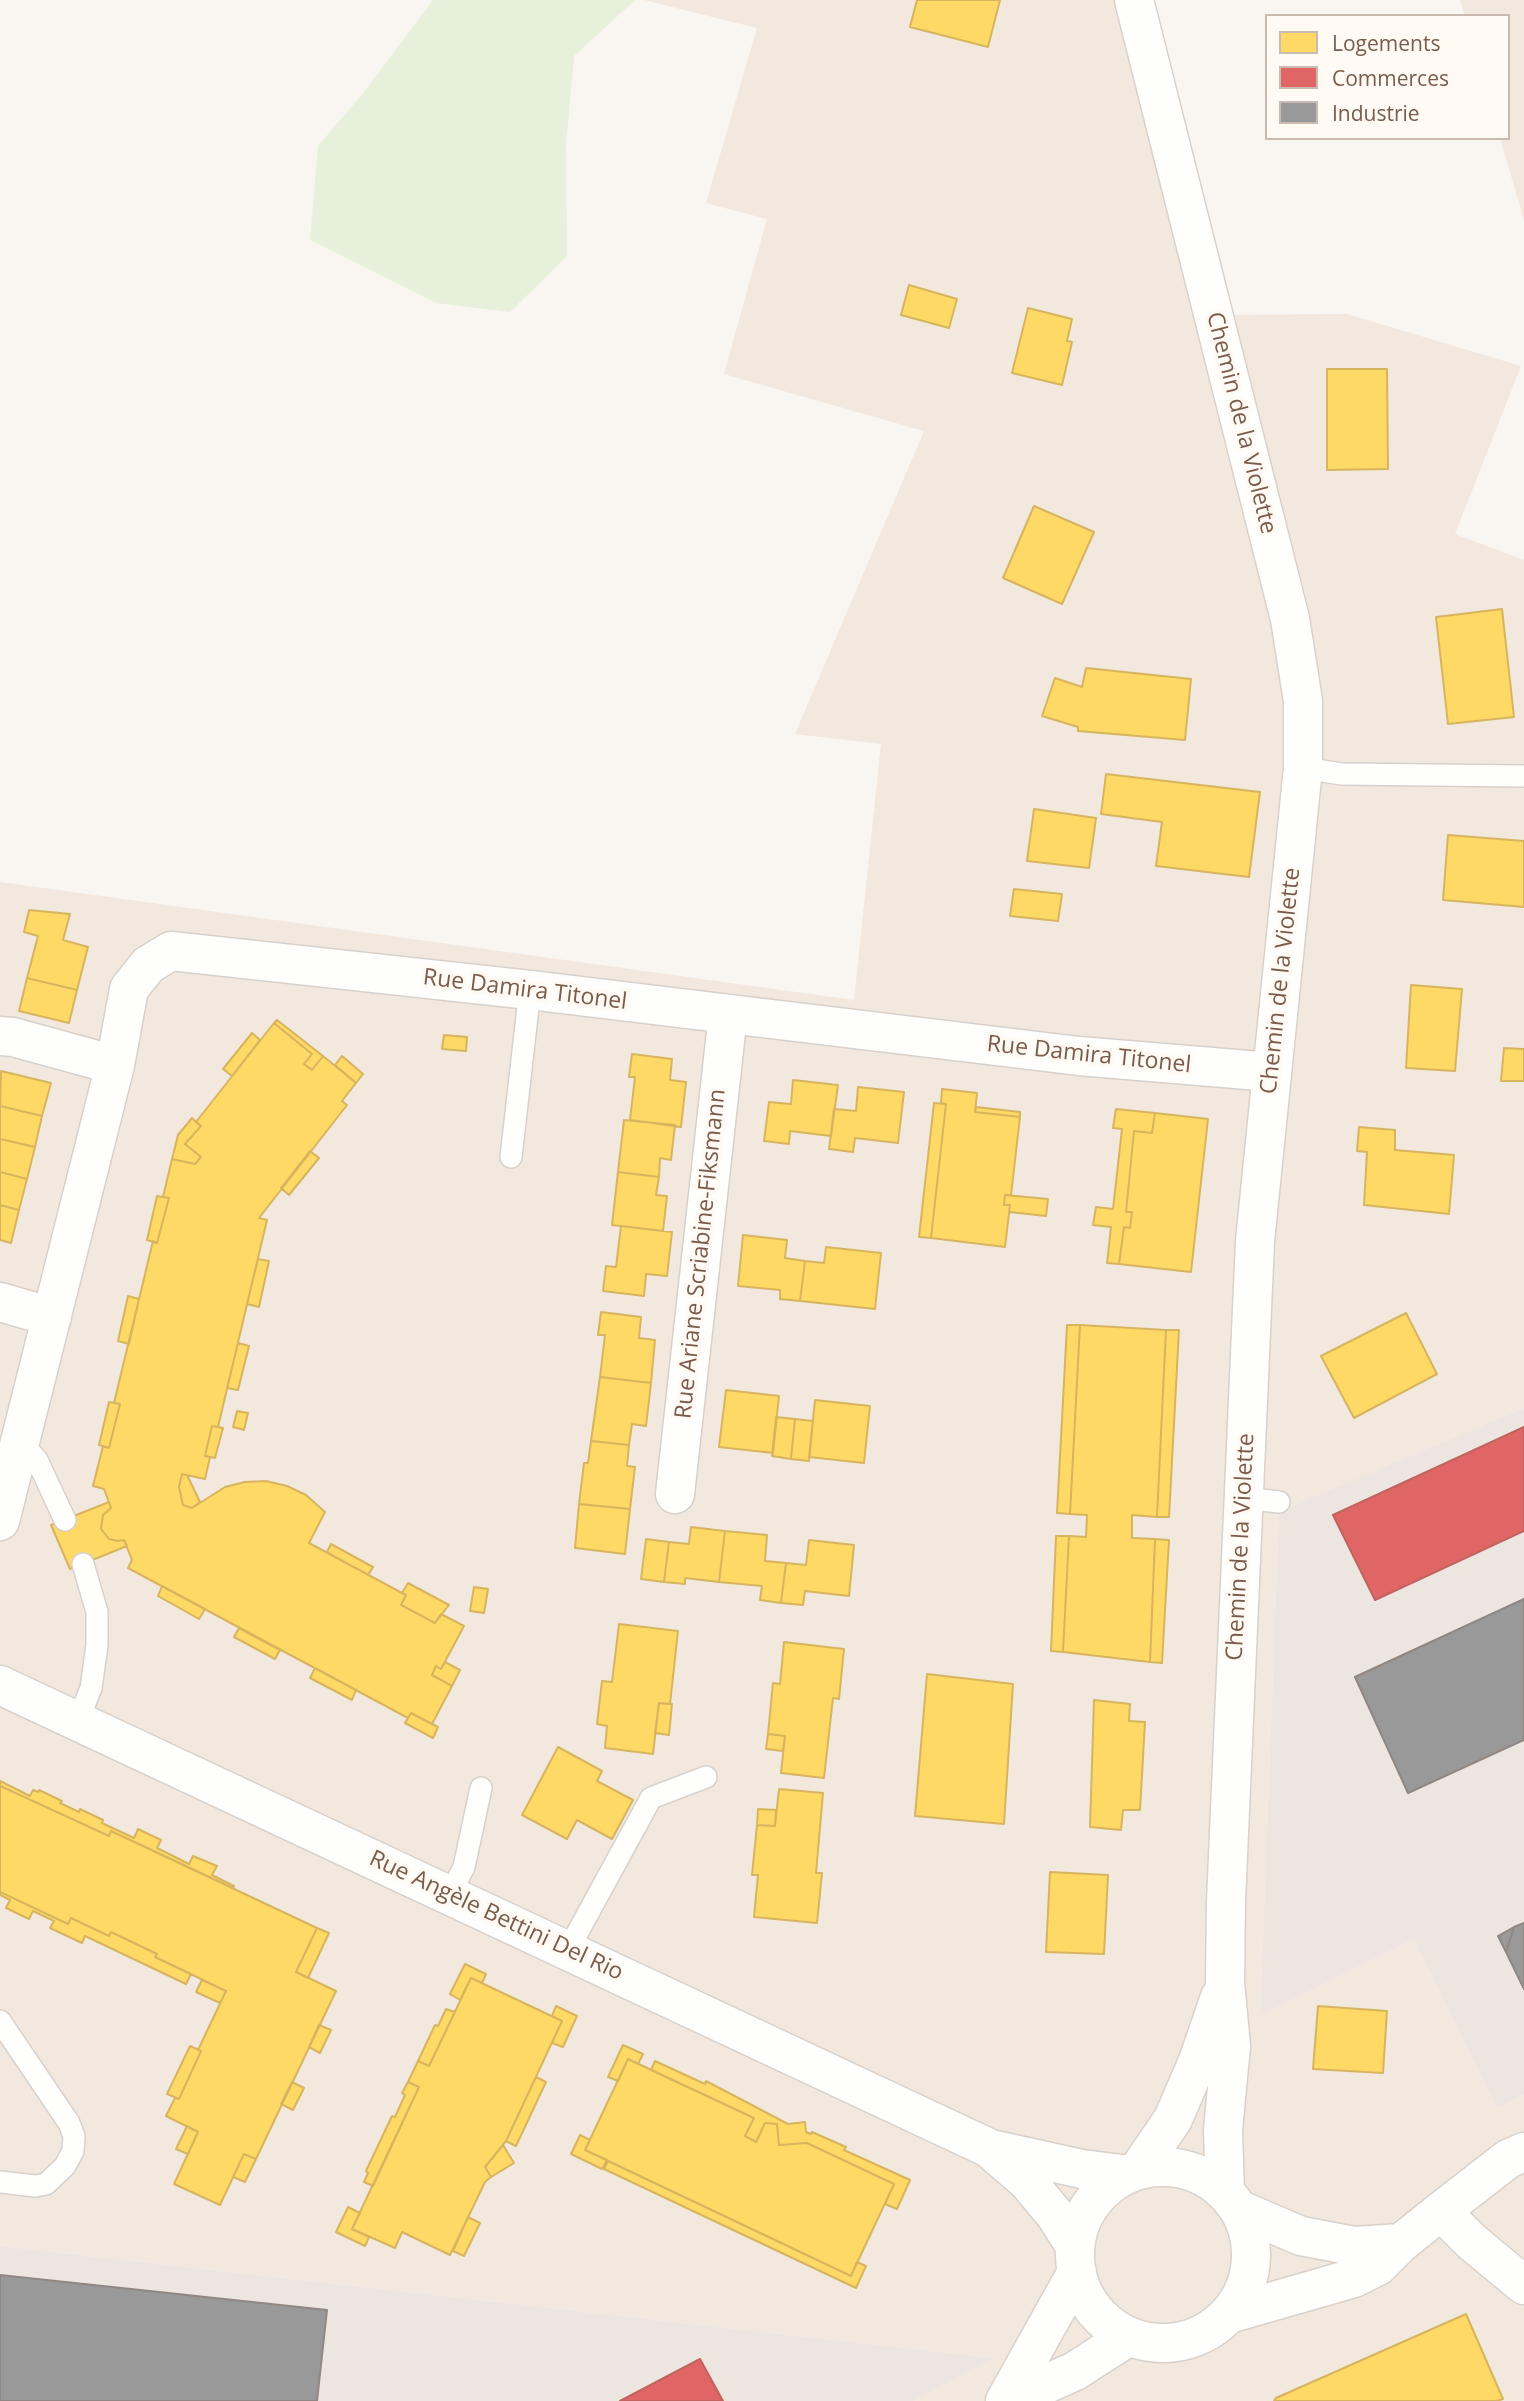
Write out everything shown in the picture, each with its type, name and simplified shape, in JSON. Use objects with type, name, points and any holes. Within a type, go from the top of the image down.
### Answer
[{"type":"street","name":"Chemin de la Violette","points":[[1134,0],[1290,619],[1303,701],[1303,768],[1255,1241],[1261,1500],[1226,1901],[1225,1982],[1231,2046],[1223,2130],[1232,2201]]},
{"type":"street","name":"Rue Damira Titonel","points":[[0,1521],[115,1065],[129,989],[148,965],[171,951],[530,990],[1079,1056],[1272,1072]]},
{"type":"street","name":"Rue Ariane Scriabine-Fiksmann","points":[[675,1494],[728,1014]]},
{"type":"street","points":[[0,1036],[13,1037],[115,1065]]},
{"type":"street","points":[[0,1302],[52,1317]]},
{"type":"street","name":"Rue Angèle Bettini Del Rio","points":[[0,1685],[991,2149],[1082,2169],[1131,2172]]},
{"type":"street","name":"Chemin de la Violette","points":[[1131,2172],[1172,2119],[1198,2061],[1225,1982]]},
{"type":"street","name":"Rue Angèle Bettini Del Rio","points":[[991,2149],[1027,2181],[1056,2216],[1076,2259]]},
{"type":"street","points":[[1401,2244],[1354,2246],[1301,2236],[1232,2201],[1206,2178],[1185,2170],[1162,2166],[1131,2172],[1098,2195],[1084,2213],[1077,2231],[1076,2259],[1083,2294],[1095,2313],[1109,2326],[1128,2337],[1163,2344],[1180,2342],[1212,2329],[1232,2313],[1354,2278],[1378,2266],[1441,2211],[1508,2160],[1524,2152]]},
{"type":"street","points":[[1232,2201],[1248,2233],[1251,2254],[1250,2271],[1244,2291],[1232,2313]]},
{"type":"street","points":[[1441,2211],[1472,2242],[1524,2286]]},
{"type":"street","points":[[1007,2401],[1076,2259]]},
{"type":"street","points":[[1007,2401],[1075,2371],[1128,2337]]},
{"type":"lane","points":[[1303,768],[1342,774],[1524,776]]},
{"type":"lane","points":[[511,1157],[530,990]]},
{"type":"lane","points":[[20,1441],[37,1460],[65,1520]]},
{"type":"lane","points":[[78,1721],[91,1688],[97,1645],[97,1612],[83,1564]]},
{"type":"lane","points":[[568,1950],[651,1798],[706,1777]]},
{"type":"lane","points":[[450,1894],[464,1867],[481,1788]]},
{"type":"lane","points":[[0,2021],[69,2123],[74,2136],[73,2151],[65,2166],[46,2184],[35,2186],[0,2182]]},
{"type":"shaded area","points":[[644,0],[1151,0],[1228,315],[1347,314],[1521,366],[1455,534],[1524,560],[1524,1408],[1279,1513],[1260,2014],[1414,1939],[1497,2108],[1524,2095],[1524,2401],[913,2401],[992,2358],[0,2246],[0,882],[854,1000],[881,744],[795,734],[924,431],[724,374],[767,219],[706,203],[757,28]]},
{"type":"shaded area","points":[[1460,0],[1524,0],[1524,220],[1501,140],[1510,140],[1510,14],[1464,14]]},
{"type":"shaded area","points":[[1524,1408],[1524,2095],[1497,2108],[1414,1939],[1260,2015],[1279,1512]]},
{"type":"shaded area","points":[[0,2246],[993,2358],[913,2401],[0,2401]]},
{"type":"green space","points":[[433,0],[635,0],[574,56],[566,146],[567,256],[510,312],[436,303],[310,240],[318,146],[364,92]]},
{"type":"building: Logements","points":[[917,0],[1000,0],[988,47],[910,27]]},
{"type":"building: Logements","points":[[909,285],[957,299],[949,328],[901,315]]},
{"type":"building: Logements","points":[[1028,308],[1072,319],[1067,341],[1072,342],[1062,385],[1012,373]]},
{"type":"building: Logements","points":[[1327,369],[1387,369],[1388,469],[1327,470]]},
{"type":"building: Logements","points":[[1034,506],[1094,532],[1062,604],[1003,578]]},
{"type":"building: Logements","points":[[1502,609],[1514,717],[1448,724],[1436,617]]},
{"type":"building: Logements","points":[[1086,668],[1191,679],[1185,740],[1078,731],[1078,727],[1042,716],[1055,678],[1082,687]]},
{"type":"building: Logements","points":[[1106,774],[1260,792],[1249,877],[1156,866],[1162,822],[1101,814]]},
{"type":"building: Logements","points":[[1034,809],[1096,818],[1089,868],[1027,861]]},
{"type":"building: Logements","points":[[1448,835],[1524,841],[1524,907],[1443,900]]},
{"type":"building: Logements","points":[[1014,889],[1062,894],[1058,921],[1010,916]]},
{"type":"building: Logements","points":[[29,910],[70,914],[63,940],[88,947],[77,990],[27,978],[38,936],[24,932]]},
{"type":"building: Logements","points":[[27,978],[77,990],[69,1023],[19,1011]]},
{"type":"building: Logements","points":[[1411,985],[1462,989],[1455,1071],[1406,1068]]},
{"type":"building: Logements","points":[[277,1020],[323,1056],[312,1070],[304,1064],[312,1054],[274,1023]]},
{"type":"building: Logements","points":[[274,1023],[312,1054],[304,1064],[312,1070],[323,1056],[356,1083],[342,1101],[347,1105],[259,1218],[267,1220],[218,1427],[212,1426],[205,1456],[210,1457],[205,1479],[182,1474],[179,1487],[183,1505],[192,1508],[225,1487],[245,1482],[266,1481],[287,1486],[306,1495],[325,1512],[309,1543],[406,1595],[401,1605],[435,1623],[441,1614],[464,1626],[441,1669],[436,1666],[432,1675],[452,1686],[432,1724],[411,1713],[408,1718],[128,1568],[132,1560],[124,1540],[109,1539],[101,1529],[103,1515],[111,1508],[104,1489],[93,1486],[103,1446],[109,1448],[120,1404],[114,1403],[153,1241],[157,1243],[169,1198],[163,1197],[172,1159],[195,1164],[201,1157],[185,1144],[201,1126],[196,1122]]},
{"type":"building: Logements","points":[[252,1033],[260,1040],[232,1076],[223,1069]]},
{"type":"building: Logements","points":[[444,1035],[467,1037],[466,1051],[442,1049]]},
{"type":"building: Logements","points":[[1504,1048],[1524,1049],[1524,1081],[1501,1081]]},
{"type":"building: Logements","points":[[632,1054],[672,1059],[670,1080],[686,1082],[681,1127],[630,1120],[635,1077],[629,1077]]},
{"type":"building: Logements","points":[[342,1056],[363,1074],[356,1083],[335,1065]]},
{"type":"building: Logements","points":[[1,1071],[51,1083],[42,1116],[0,1106]]},
{"type":"building: Logements","points":[[793,1080],[838,1085],[831,1136],[790,1131],[789,1144],[764,1141],[769,1102],[791,1104]]},
{"type":"building: Logements","points":[[858,1087],[904,1092],[898,1143],[855,1138],[853,1152],[829,1149],[834,1109],[856,1111]]},
{"type":"building: Logements","points":[[942,1089],[977,1093],[975,1112],[1020,1117],[1011,1195],[1005,1195],[1004,1205],[1010,1205],[1005,1247],[931,1238],[946,1104],[941,1103]]},
{"type":"building: Logements","points":[[934,1103],[946,1104],[931,1238],[919,1237]]},
{"type":"building: Logements","points":[[0,1106],[42,1116],[35,1147],[0,1139]]},
{"type":"building: Logements","points":[[976,1107],[1020,1112],[1020,1117],[975,1112]]},
{"type":"building: Logements","points":[[1116,1109],[1155,1113],[1152,1133],[1134,1131],[1126,1212],[1132,1212],[1130,1228],[1124,1227],[1119,1264],[1107,1263],[1111,1227],[1093,1225],[1096,1207],[1113,1209],[1122,1129],[1113,1128]]},
{"type":"building: Logements","points":[[1155,1113],[1208,1119],[1191,1272],[1119,1264],[1124,1227],[1130,1228],[1132,1212],[1126,1212],[1134,1131],[1152,1133]]},
{"type":"building: Logements","points":[[192,1118],[201,1126],[185,1144],[201,1157],[195,1164],[172,1159],[178,1135]]},
{"type":"building: Logements","points":[[624,1120],[675,1125],[671,1160],[660,1158],[659,1177],[618,1172]]},
{"type":"building: Logements","points":[[1359,1127],[1395,1130],[1395,1150],[1454,1155],[1449,1214],[1364,1205],[1367,1152],[1357,1151]]},
{"type":"building: Logements","points":[[0,1139],[35,1147],[27,1179],[0,1172]]},
{"type":"building: Logements","points":[[310,1151],[319,1158],[289,1195],[281,1188]]},
{"type":"building: Logements","points":[[0,1172],[27,1179],[19,1210],[0,1205]]},
{"type":"building: Logements","points":[[618,1172],[659,1177],[656,1195],[667,1196],[663,1231],[612,1225]]},
{"type":"building: Logements","points":[[1005,1195],[1048,1199],[1046,1216],[1009,1212],[1010,1205],[1004,1205]]},
{"type":"building: Logements","points":[[157,1196],[169,1198],[157,1243],[147,1240]]},
{"type":"building: Logements","points":[[0,1205],[19,1210],[11,1243],[0,1240]]},
{"type":"building: Logements","points":[[621,1226],[672,1232],[667,1276],[646,1274],[644,1296],[603,1291],[606,1266],[616,1267]]},
{"type":"building: Logements","points":[[743,1235],[787,1240],[785,1258],[805,1261],[800,1301],[780,1299],[780,1290],[738,1286]]},
{"type":"building: Logements","points":[[826,1247],[881,1253],[875,1309],[800,1301],[805,1261],[824,1263]]},
{"type":"building: Logements","points":[[258,1259],[269,1261],[259,1307],[247,1304]]},
{"type":"building: Logements","points":[[128,1296],[139,1299],[129,1344],[118,1341]]},
{"type":"building: Logements","points":[[601,1312],[641,1317],[639,1338],[655,1340],[651,1383],[600,1377],[605,1335],[598,1335]]},
{"type":"building: Logements","points":[[1406,1313],[1437,1374],[1354,1418],[1321,1356]]},
{"type":"building: Logements","points":[[1067,1325],[1080,1325],[1070,1514],[1057,1513]]},
{"type":"building: Logements","points":[[1080,1325],[1166,1330],[1157,1517],[1132,1515],[1132,1538],[1155,1539],[1150,1662],[1063,1652],[1069,1536],[1086,1537],[1087,1515],[1070,1514]]},
{"type":"building: Logements","points":[[1166,1330],[1179,1330],[1169,1517],[1157,1517]]},
{"type":"building: Logements","points":[[238,1343],[249,1346],[238,1390],[227,1388]]},
{"type":"building: Logements","points":[[600,1377],[651,1383],[646,1426],[632,1424],[629,1445],[591,1441]]},
{"type":"building: Logements","points":[[726,1390],[779,1396],[773,1453],[719,1447]]},
{"type":"building: Logements","points":[[815,1400],[870,1406],[864,1463],[809,1457]]},
{"type":"building: Logements","points":[[109,1402],[120,1404],[109,1448],[99,1445]]},
{"type":"building: Logements","points":[[237,1411],[248,1413],[244,1430],[233,1427]]},
{"type":"building: Logements","points":[[776,1417],[795,1419],[791,1459],[772,1456]]},
{"type":"building: Logements","points":[[795,1419],[813,1421],[809,1461],[791,1459]]},
{"type":"building: Logements","points":[[212,1426],[223,1428],[215,1458],[205,1456]]},
{"type":"building: Logements","points":[[591,1441],[629,1445],[627,1466],[635,1467],[630,1509],[579,1504],[584,1463],[588,1463]]},
{"type":"building: Logements","points":[[182,1474],[187,1475],[200,1502],[192,1508],[183,1505],[179,1487]]},
{"type":"building: Logements","points":[[109,1502],[111,1508],[103,1515],[101,1529],[109,1539],[124,1540],[127,1546],[70,1569],[51,1525]]},
{"type":"building: Logements","points":[[579,1504],[630,1509],[625,1554],[575,1548]]},
{"type":"building: Logements","points":[[691,1527],[725,1531],[719,1582],[685,1578],[685,1584],[664,1582],[669,1542],[689,1544]]},
{"type":"building: Logements","points":[[725,1531],[767,1535],[765,1561],[786,1563],[781,1603],[760,1600],[762,1586],[719,1582]]},
{"type":"building: Logements","points":[[1056,1536],[1069,1536],[1063,1652],[1051,1651]]},
{"type":"building: Logements","points":[[646,1539],[669,1542],[664,1582],[641,1579]]},
{"type":"building: Logements","points":[[1155,1539],[1169,1540],[1162,1663],[1150,1662]]},
{"type":"building: Logements","points":[[809,1540],[854,1545],[849,1596],[805,1591],[803,1605],[781,1603],[786,1563],[806,1565]]},
{"type":"building: Logements","points":[[331,1544],[373,1567],[368,1575],[327,1552]]},
{"type":"building: Logements","points":[[408,1583],[449,1605],[435,1623],[401,1605],[406,1595],[402,1593]]},
{"type":"building: Logements","points":[[162,1586],[205,1609],[199,1619],[158,1596]]},
{"type":"building: Logements","points":[[474,1587],[488,1589],[484,1613],[470,1611]]},
{"type":"building: Logements","points":[[619,1624],[678,1631],[670,1704],[659,1703],[653,1754],[605,1748],[607,1726],[597,1724],[602,1681],[612,1682]]},
{"type":"building: Logements","points":[[239,1628],[280,1650],[275,1659],[234,1637]]},
{"type":"building: Logements","points":[[784,1642],[844,1649],[839,1699],[833,1698],[824,1778],[781,1773],[785,1736],[768,1734],[773,1683],[780,1684]]},
{"type":"building: Logements","points":[[445,1662],[460,1670],[452,1686],[432,1675],[436,1666],[441,1669]]},
{"type":"building: Logements","points":[[315,1668],[356,1690],[352,1700],[310,1678]]},
{"type":"building: Logements","points":[[927,1674],[1013,1684],[1004,1824],[915,1816]]},
{"type":"building: Logements","points":[[1094,1700],[1130,1704],[1129,1721],[1145,1722],[1140,1810],[1123,1810],[1121,1830],[1090,1827]]},
{"type":"building: Logements","points":[[659,1703],[672,1704],[669,1735],[655,1733]]},
{"type":"building: Logements","points":[[411,1713],[438,1727],[433,1738],[405,1723]]},
{"type":"building: Logements","points":[[768,1734],[785,1736],[783,1751],[766,1749]]},
{"type":"building: Logements","points":[[558,1747],[602,1771],[597,1781],[633,1800],[612,1839],[577,1820],[567,1839],[522,1815]]},
{"type":"building: Logements","points":[[0,1781],[30,1796],[33,1790],[39,1790],[62,1801],[60,1803],[79,1812],[80,1809],[134,1838],[138,1829],[161,1840],[157,1848],[189,1864],[193,1856],[217,1866],[212,1875],[234,1886],[233,1888],[111,1831],[109,1836],[0,1786]]},
{"type":"building: Logements","points":[[0,1786],[109,1836],[111,1831],[317,1928],[296,1972],[336,1991],[256,2159],[244,2154],[220,2205],[174,2184],[198,2132],[166,2116],[175,2098],[179,2099],[201,2051],[198,2050],[226,1991],[155,1957],[157,1954],[111,1932],[109,1936],[71,1918],[68,1924],[0,1892]]},
{"type":"building: Logements","points":[[779,1789],[823,1793],[816,1873],[822,1873],[817,1923],[754,1917],[758,1875],[752,1875],[757,1825],[775,1826]]},
{"type":"building: Logements","points":[[758,1809],[776,1810],[775,1826],[757,1825]]},
{"type":"building: Logements","points":[[1050,1872],[1108,1875],[1104,1954],[1046,1952]]},
{"type":"building: Logements","points":[[0,1892],[68,1924],[71,1918],[109,1936],[111,1932],[191,1974],[186,1984],[85,1936],[82,1943],[50,1928],[54,1921],[33,1911],[29,1919],[6,1908],[10,1900],[0,1895]]},
{"type":"building: Logements","points":[[317,1928],[329,1933],[308,1978],[296,1972]]},
{"type":"building: Logements","points":[[465,1964],[486,1974],[482,1983],[471,1978],[460,2000],[450,1994]]},
{"type":"building: Logements","points":[[471,1978],[562,2021],[506,2141],[485,2167],[491,2177],[485,2182],[450,2255],[402,2232],[395,2248],[352,2229],[419,2087],[408,2082],[418,2061],[429,2066]]},
{"type":"building: Logements","points":[[202,1980],[226,1991],[220,2003],[196,1992]]},
{"type":"building: Logements","points":[[556,2006],[577,2016],[563,2047],[552,2043],[562,2021],[552,2016]]},
{"type":"building: Logements","points":[[1318,2006],[1387,2011],[1383,2073],[1313,2069]]},
{"type":"building: Logements","points":[[446,2009],[455,2012],[429,2066],[418,2061]]},
{"type":"building: Logements","points":[[319,2025],[331,2030],[320,2053],[309,2047]]},
{"type":"building: Logements","points":[[623,2045],[643,2054],[638,2064],[628,2059],[618,2081],[608,2077]]},
{"type":"building: Logements","points":[[190,2046],[201,2051],[179,2099],[167,2094]]},
{"type":"building: Logements","points":[[628,2059],[754,2118],[745,2136],[756,2142],[765,2123],[777,2124],[779,2145],[807,2143],[894,2184],[851,2276],[585,2150]]},
{"type":"building: Logements","points":[[655,2061],[705,2084],[706,2081],[788,2124],[805,2122],[806,2132],[812,2132],[846,2147],[844,2150],[910,2180],[897,2209],[885,2204],[894,2184],[807,2143],[779,2145],[777,2124],[765,2123],[756,2142],[745,2136],[754,2118],[651,2070]]},
{"type":"building: Logements","points":[[536,2077],[546,2082],[516,2146],[506,2141]]},
{"type":"building: Logements","points":[[292,2082],[304,2088],[293,2110],[281,2104]]},
{"type":"building: Logements","points":[[408,2082],[419,2087],[373,2186],[364,2182],[368,2173],[366,2171],[392,2116],[395,2117]]},
{"type":"building: Logements","points":[[187,2126],[198,2132],[188,2154],[176,2149]]},
{"type":"building: Logements","points":[[580,2135],[590,2140],[585,2150],[607,2160],[602,2169],[571,2154]]},
{"type":"building: Logements","points":[[503,2145],[514,2163],[491,2177],[485,2167]]},
{"type":"building: Logements","points":[[244,2154],[256,2159],[245,2182],[233,2177]]},
{"type":"building: Logements","points":[[608,2161],[851,2276],[857,2262],[866,2266],[856,2288],[604,2169]]},
{"type":"building: Logements","points":[[348,2207],[360,2213],[352,2229],[369,2237],[365,2246],[336,2232]]},
{"type":"building: Logements","points":[[468,2217],[480,2223],[464,2256],[453,2251]]},
{"type":"building: Logements","points":[[1466,2314],[1503,2399],[1274,2401],[1276,2398]]},
{"type":"building: Commerces","points":[[1524,1427],[1524,1531],[1375,1600],[1333,1515]]},
{"type":"building: Commerces","points":[[700,2359],[723,2401],[620,2401]]},
{"type":"building: Industrie","points":[[1524,1599],[1524,1740],[1408,1793],[1355,1677]]},
{"type":"building: Industrie","points":[[1524,1923],[1524,1989],[1506,1952],[1514,1927]]},
{"type":"building: Industrie","points":[[1514,1927],[1506,1952],[1498,1936]]},
{"type":"building: Industrie","points":[[0,2275],[327,2310],[317,2401],[0,2401]]}]
